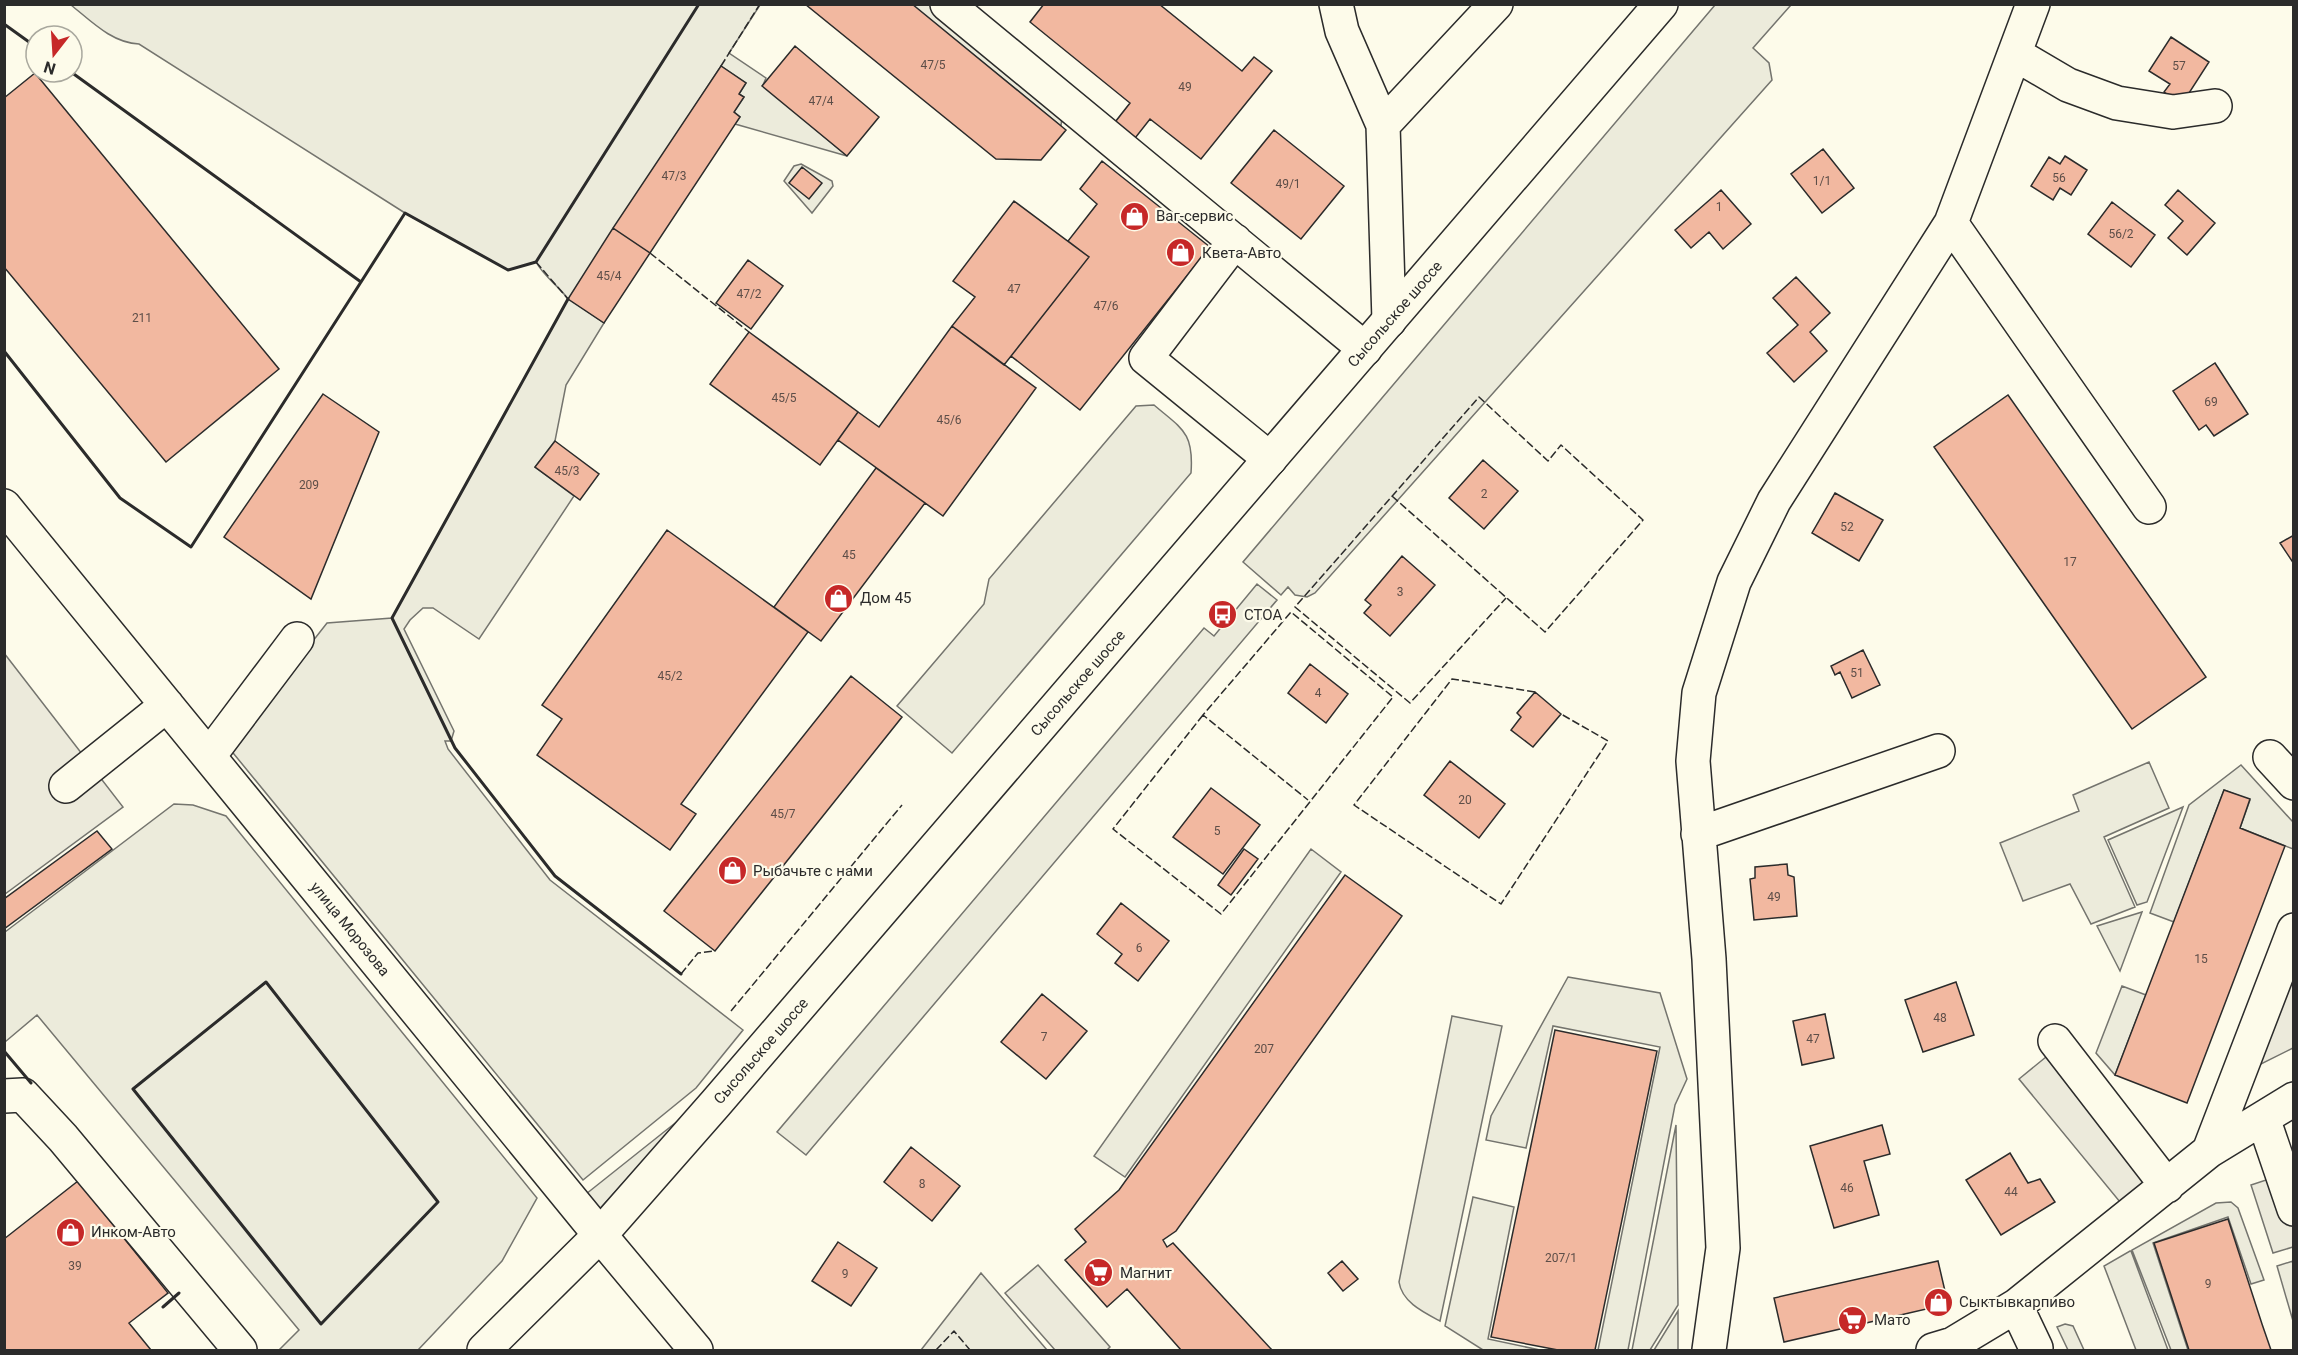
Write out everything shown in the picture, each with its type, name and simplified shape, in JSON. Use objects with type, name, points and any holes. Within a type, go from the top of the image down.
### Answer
[{"type":"street","points":[[947,4],[1365,349]]},
{"type":"street","points":[[1336,4],[1342,31],[1383,125],[1389,321]]},
{"type":"street","points":[[1383,125],[1496,4]]},
{"type":"street","name":"Сысольское шоссе","points":[[484,1350],[600,1235],[1661,4]]},
{"type":"street","points":[[1709,1350],[1723,1248],[1717,1097],[1693,761],[1699,693],[1734,582],[1774,501],[1951,223],[2033,4]]},
{"type":"street","points":[[2015,54],[2068,85],[2117,103],[2173,111],[2215,106]]},
{"type":"street","points":[[1951,223],[2149,507]]},
{"type":"street","points":[[1235,241],[1146,358],[1270,459]]},
{"type":"street","name":"улица Морозова","points":[[4,506],[696,1350]]},
{"type":"street","points":[[209,756],[297,639]]},
{"type":"street","points":[[66,786],[167,705]]},
{"type":"street","points":[[1698,834],[1938,751]]},
{"type":"street","points":[[2270,757],[2294,783]]},
{"type":"street","points":[[2210,1151],[2294,930]]},
{"type":"street","points":[[2055,1041],[2167,1186]]},
{"type":"street","points":[[4,1096],[23,1095],[251,1345]]},
{"type":"street","points":[[1933,1350],[1953,1344],[2016,1306],[2210,1151],[2294,1099]]},
{"type":"street","points":[[2263,1118],[2294,1209]]},
{"type":"street","points":[[2016,1306],[2036,1348]]},
{"type":"shaded area","points":[[71,5],[760,5],[729,53],[766,78],[763,85],[847,156],[735,124],[740,117],[734,112],[744,97],[739,94],[746,83],[721,66],[569,299],[604,323],[566,385],[555,441],[535,467],[574,496],[479,639],[433,608],[423,608],[404,629],[454,731],[451,741],[445,741],[448,749],[550,880],[743,1030],[696,1088],[583,1180],[229,748],[327,623],[392,618],[568,299],[543,273],[536,262],[508,270],[405,213],[139,44],[129,43],[111,35]]},
{"type":"shaded area","points":[[912,5],[938,5],[1062,116],[1061,126]]},
{"type":"shaded area","points":[[1715,5],[1791,5],[1753,48],[1769,63],[1772,80],[1315,593],[1307,597],[1295,595],[1288,587],[1281,595],[1243,562]]},
{"type":"shaded area","points":[[801,164],[832,181],[833,186],[812,213],[784,181],[794,166]]},
{"type":"shaded area","points":[[1154,405],[1179,426],[1188,440],[1191,473],[952,753],[897,706],[984,604],[989,579],[1136,406]]},
{"type":"shaded area","points":[[1257,584],[1277,600],[806,1155],[777,1132],[1204,628],[1214,636]]},
{"type":"shaded area","points":[[4,653],[123,807],[5,894],[4,894]]},
{"type":"shaded area","points":[[2149,762],[2169,808],[2104,837],[2135,907],[2091,924],[2070,884],[2023,901],[2000,843],[2079,811],[2073,795]]},
{"type":"shaded area","points":[[2241,765],[2293,822],[2293,849],[2240,828],[2250,800],[2224,790],[2174,922],[2150,913],[2189,805]]},
{"type":"shaded area","points":[[174,804],[193,805],[226,816],[537,1198],[502,1261],[418,1350],[279,1350],[299,1330],[37,1015],[5,1042],[5,932]]},
{"type":"shaded area","points":[[2183,807],[2147,902],[2137,905],[2108,840]]},
{"type":"shaded area","points":[[1311,849],[1341,872],[1125,1177],[1094,1156]]},
{"type":"shaded area","points":[[2142,912],[2120,971],[2097,926]]},
{"type":"shaded area","points":[[2293,965],[2293,1048],[2253,1068]]},
{"type":"shaded area","points":[[1568,977],[1660,993],[1687,1079],[1675,1105],[1628,1350],[1598,1350],[1660,1047],[1553,1026],[1526,1148],[1486,1140],[1491,1116]]},
{"type":"shaded area","points":[[2122,986],[2146,995],[2115,1075],[2096,1053]]},
{"type":"shaded area","points":[[1452,1016],[1502,1026],[1440,1321],[1409,1301],[1399,1282]]},
{"type":"shaded area","points":[[2046,1057],[2146,1181],[2120,1202],[2019,1079]]},
{"type":"shaded area","points":[[684,1116],[595,1214],[581,1198]]},
{"type":"shaded area","points":[[1676,1125],[1678,1305],[1650,1350],[1632,1350]]},
{"type":"shaded area","points":[[2293,1171],[2293,1247],[2273,1253],[2251,1185]]},
{"type":"shaded area","points":[[1473,1197],[1514,1207],[1488,1339],[1540,1350],[1483,1350],[1445,1326]]},
{"type":"shaded area","points":[[2231,1202],[2238,1208],[2264,1280],[2251,1284],[2228,1217],[2153,1243],[2188,1350],[2171,1350],[2132,1250],[2216,1203]]},
{"type":"shaded area","points":[[2130,1251],[2168,1350],[2136,1350],[2104,1266]]},
{"type":"shaded area","points":[[2293,1261],[2294,1321],[2277,1266]]},
{"type":"shaded area","points":[[1038,1265],[1110,1347],[1107,1350],[1055,1350],[1005,1293]]},
{"type":"shaded area","points":[[981,1273],[1047,1350],[921,1350]]},
{"type":"shaded area","points":[[1678,1311],[1678,1350],[1654,1350]]},
{"type":"shaded area","points":[[2065,1324],[2073,1326],[2084,1350],[2068,1350],[2057,1327]]},
{"type":"building","points":[[805,4],[912,4],[1066,130],[1041,160],[996,159]]},
{"type":"building","points":[[1044,4],[1159,4],[1242,71],[1254,57],[1272,71],[1201,159],[1150,119],[1132,142],[1112,126],[1130,103],[1030,22]]},
{"type":"building","points":[[2171,37],[2209,62],[2182,104],[2164,92],[2170,84],[2149,71]]},
{"type":"building","points":[[795,46],[879,117],[847,156],[762,86]]},
{"type":"building","points":[[721,66],[746,83],[739,94],[744,97],[734,112],[740,117],[650,253],[613,228]]},
{"type":"building","points":[[24,82],[24,84],[44,84],[279,369],[166,462],[4,267],[4,98]]},
{"type":"building","points":[[1274,130],[1344,186],[1301,239],[1231,183]]},
{"type":"building","points":[[1823,149],[1854,188],[1822,213],[1791,174]]},
{"type":"building","points":[[2065,156],[2087,170],[2071,195],[2060,188],[2053,200],[2031,186],[2049,157],[2060,164]]},
{"type":"building","points":[[1102,161],[1210,247],[1080,410],[1011,356],[1089,257],[1068,241],[1097,204],[1080,189]]},
{"type":"building","points":[[802,167],[822,183],[809,199],[789,183]]},
{"type":"building","points":[[1721,190],[1751,224],[1723,249],[1709,232],[1691,248],[1675,230]]},
{"type":"building","points":[[2178,190],[2215,223],[2187,255],[2168,238],[2183,221],[2165,205]]},
{"type":"building","points":[[1014,201],[1089,257],[1004,365],[952,326],[975,297],[953,281]]},
{"type":"building","points":[[2112,202],[2155,235],[2131,267],[2088,234]]},
{"type":"building","points":[[613,228],[650,253],[604,323],[568,299]]},
{"type":"building","points":[[748,260],[783,286],[751,329],[716,303]]},
{"type":"building","points":[[1796,277],[1830,313],[1810,332],[1827,351],[1794,382],[1767,353],[1798,325],[1773,298]]},
{"type":"building","points":[[952,326],[1036,388],[943,516],[838,440],[858,412],[879,427]]},
{"type":"building","points":[[749,332],[858,412],[820,465],[710,384]]},
{"type":"building","points":[[2215,363],[2248,414],[2214,436],[2206,425],[2199,430],[2173,391]]},
{"type":"building","points":[[323,394],[379,432],[311,599],[224,537]]},
{"type":"building","points":[[2008,395],[2206,677],[2132,729],[1934,447]]},
{"type":"building","points":[[555,441],[599,474],[580,500],[535,467]]},
{"type":"building","points":[[1483,460],[1518,491],[1484,529],[1449,498]]},
{"type":"building","points":[[876,468],[925,503],[821,641],[774,607]]},
{"type":"building","points":[[1835,493],[1883,520],[1859,561],[1812,533]]},
{"type":"building","points":[[667,530],[808,632],[681,804],[696,814],[670,850],[537,755],[562,719],[542,705]]},
{"type":"building","points":[[2294,535],[2294,564],[2280,543]]},
{"type":"building","points":[[1402,556],[1435,585],[1390,636],[1364,613],[1371,605],[1365,600]]},
{"type":"building","points":[[1863,650],[1880,685],[1852,698],[1840,672],[1835,675],[1831,666]]},
{"type":"building","points":[[1310,664],[1348,694],[1326,723],[1288,693]]},
{"type":"building","points":[[851,676],[902,717],[715,951],[664,911]]},
{"type":"building","points":[[1535,692],[1561,714],[1533,747],[1511,730],[1521,717],[1517,713]]},
{"type":"building","points":[[1450,761],[1505,804],[1479,838],[1424,795]]},
{"type":"building","points":[[1211,788],[1260,825],[1223,874],[1173,837]]},
{"type":"building","points":[[2224,790],[2250,799],[2240,828],[2285,846],[2187,1103],[2115,1075]]},
{"type":"building","points":[[97,831],[112,849],[4,929],[4,899]]},
{"type":"building","points":[[1244,849],[1258,859],[1231,895],[1218,885]]},
{"type":"building","points":[[1787,864],[1788,875],[1794,877],[1797,916],[1754,920],[1750,879],[1755,878],[1755,867]]},
{"type":"building","points":[[1345,875],[1402,916],[1176,1231],[1163,1240],[1167,1247],[1173,1243],[1272,1350],[1181,1350],[1127,1289],[1107,1307],[1065,1260],[1086,1242],[1075,1229],[1119,1190]]},
{"type":"building","points":[[1121,903],[1169,941],[1138,981],[1115,963],[1122,954],[1097,934]]},
{"type":"building","points":[[1956,982],[1974,1035],[1923,1052],[1905,1000]]},
{"type":"building","points":[[1042,994],[1087,1031],[1046,1079],[1001,1042]]},
{"type":"building","points":[[1825,1014],[1834,1058],[1802,1065],[1793,1021]]},
{"type":"building","points":[[1555,1030],[1657,1051],[1595,1350],[1558,1350],[1491,1337]]},
{"type":"building","points":[[1882,1125],[1890,1154],[1864,1161],[1879,1215],[1834,1228],[1810,1146]]},
{"type":"building","points":[[911,1147],[960,1186],[932,1221],[884,1182]]},
{"type":"building","points":[[2010,1153],[2028,1183],[2040,1179],[2055,1202],[2001,1235],[1966,1180]]},
{"type":"building","points":[[78,1181],[168,1293],[129,1323],[151,1350],[4,1350],[4,1239]]},
{"type":"building","points":[[2228,1219],[2271,1350],[2189,1350],[2154,1243]]},
{"type":"building","points":[[838,1242],[877,1268],[851,1306],[812,1281]]},
{"type":"building","points":[[1342,1261],[1358,1279],[1343,1291],[1328,1273]]},
{"type":"building","points":[[1938,1261],[1948,1304],[1784,1342],[1774,1298]]},
{"type":"fence","points":[[721,66],[760,4]]},
{"type":"fence","points":[[650,253],[749,332]]},
{"type":"fence","points":[[536,262],[568,299]]},
{"type":"fence","points":[[1392,496],[1545,632],[1643,520],[1561,445],[1548,461],[1479,397],[1295,607],[1410,703],[1506,598]]},
{"type":"fence","points":[[1203,715],[1113,829],[1221,914],[1393,697],[1291,612],[1203,715],[1308,800]]},
{"type":"fence","points":[[1535,692],[1452,679],[1354,805],[1501,904],[1608,741],[1561,714]]},
{"type":"fence","points":[[731,1011],[902,805]]},
{"type":"fence","points":[[681,974],[698,953],[715,951]]},
{"type":"fence","points":[[936,1350],[954,1331],[970,1350]]},
{"type":"wall","points":[[84,81],[361,282],[405,213],[508,270],[536,262],[699,4]]},
{"type":"wall","points":[[4,24],[24,38]]},
{"type":"wall","points":[[4,351],[120,498],[191,547],[361,282]]},
{"type":"wall","points":[[568,299],[392,618],[455,748],[555,876],[681,974]]},
{"type":"wall","points":[[266,982],[438,1202],[321,1324],[133,1089],[266,982]]},
{"type":"wall","points":[[4,1051],[31,1083]]},
{"type":"wall","points":[[163,1307],[179,1293]]},
{"type":"place","name":"Ваг-сервис","points":[[1135,216]]},
{"type":"place","name":"Квета-Авто","points":[[1181,253]]},
{"type":"place","name":"Дом 45","points":[[839,598]]},
{"type":"place","name":"СТОА","points":[[1223,615]]},
{"type":"place","name":"Рыбачьте с нами","points":[[732,871]]},
{"type":"place","name":"Инком-Авто","points":[[70,1232]]},
{"type":"place","name":"Магнит","points":[[1099,1273]]},
{"type":"place","name":"Сыктывкарпиво","points":[[1938,1302]]},
{"type":"place","name":"Мато","points":[[1853,1320]]}]
